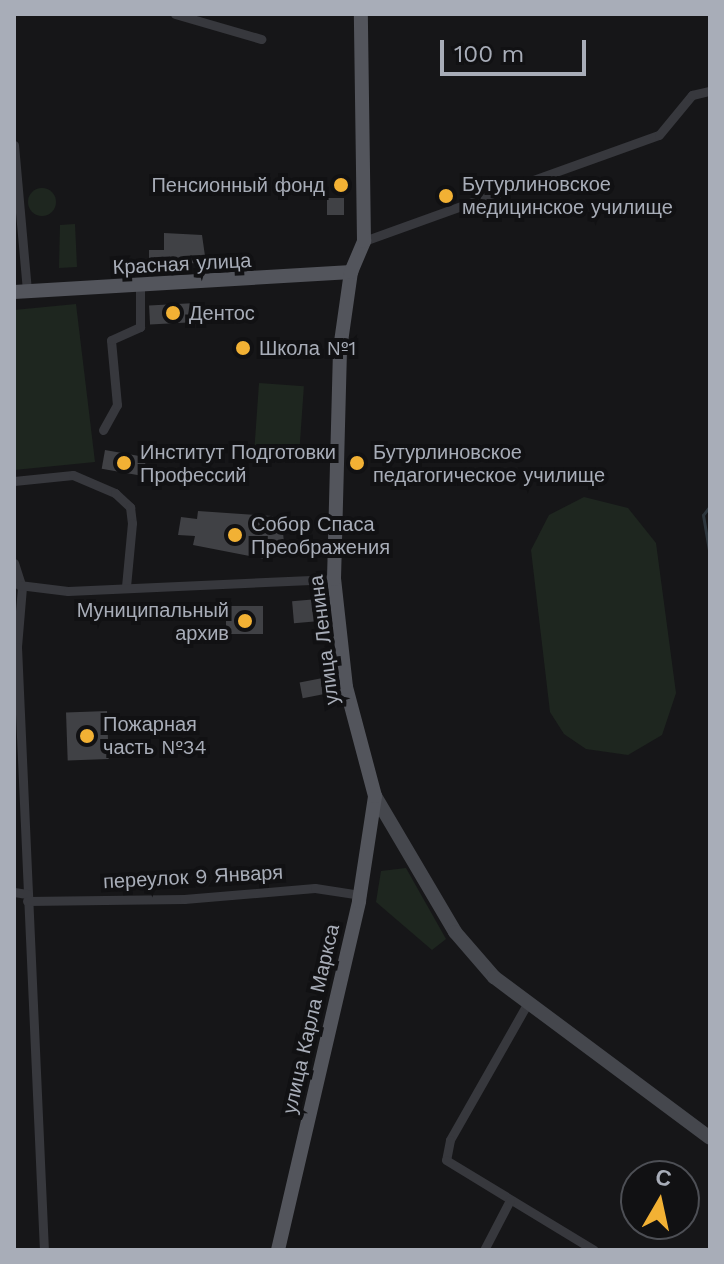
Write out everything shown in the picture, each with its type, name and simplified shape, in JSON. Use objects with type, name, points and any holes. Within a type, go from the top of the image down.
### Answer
[{"type":"main road","name":"улица Ленина","points":[[361,14],[364,241],[351,272],[340,349],[334,579],[346,687],[375,796]]},
{"type":"main road","name":"Красная улица","points":[[21,292],[351,272]]},
{"type":"main road","name":"улица Карла Маркса","points":[[278,1250],[361,895],[375,796]]},
{"type":"street","points":[[175,14],[261,39]]},
{"type":"street","points":[[364,241],[646,141],[659,135],[692,95],[710,91]]},
{"type":"street","points":[[14,145],[21,292]]},
{"type":"street","points":[[103,430],[117,405],[111,340],[140,327],[140,287]]},
{"type":"street","points":[[14,481],[73,475],[115,493],[130,507],[132,523],[126,586]]},
{"type":"street","points":[[14,563],[18,585],[17,647],[44,1250]]},
{"type":"street","points":[[18,585],[126,586],[334,579]]},
{"type":"street","name":"улица Ленина","points":[[375,796],[455,932],[526,1006],[710,1138]]},
{"type":"street","name":"переулок 9 Января","points":[[14,892],[27,897],[184,899],[315,888],[361,895]]},
{"type":"street","points":[[526,1006],[445,1155],[451,1165],[594,1250]]},
{"type":"street","points":[[484,1250],[510,1200]]},
{"type":"shaded area","points":[[42,188],[52,192],[56,202],[52,212],[42,216],[32,212],[28,202],[32,192]]},
{"type":"shaded area","points":[[75,224],[77,267],[59,268],[60,225]]},
{"type":"shaded area","points":[[76,304],[95,462],[14,470],[14,310]]},
{"type":"shaded area","points":[[259,383],[304,386],[299,459],[254,456]]},
{"type":"shaded area","points":[[584,497],[628,508],[656,543],[676,693],[662,735],[628,755],[586,749],[564,734],[550,712],[531,550],[549,515]]},
{"type":"shaded area","points":[[406,868],[446,939],[432,950],[376,902],[381,871]]},
{"type":"building","points":[[327,198],[344,198],[344,215],[327,215]]},
{"type":"building","points":[[164,233],[202,235],[206,263],[149,264],[149,250],[164,250]]},
{"type":"building","name":"Дентос","points":[[196,303],[197,322],[150,324],[149,305]]},
{"type":"building","name":"Институт Подготовки Профессий","points":[[105,450],[146,457],[143,476],[102,469]]},
{"type":"building","name":"Собор Спаса Преображения","points":[[198,511],[272,516],[282,522],[284,543],[265,559],[193,545],[195,536],[178,535],[181,517],[197,519]]},
{"type":"building","points":[[318,599],[320,621],[294,623],[292,601]]},
{"type":"building","name":"Муниципальный архив","points":[[226,606],[263,606],[263,634],[226,634]]},
{"type":"building","points":[[333,676],[336,692],[303,698],[300,682]]},
{"type":"building","name":"Пожарная часть №34","points":[[107,711],[109,759],[68,760],[66,712]]},
{"type":"waterway","points":[[710,506],[703,515],[710,556]]},
{"type":"place","name":"Пенсионный фонд","points":[[341,185]]},
{"type":"place","name":"Бутурлиновское медицинское училище","points":[[446,196]]},
{"type":"place","name":"Дентос","points":[[173,313]]},
{"type":"place","name":"Школа №1","points":[[243,348]]},
{"type":"place","name":"Институт Подготовки Профессий","points":[[124,463]]},
{"type":"place","name":"Бутурлиновское педагогическое училище","points":[[357,463]]},
{"type":"place","name":"Собор Спаса Преображения","points":[[235,535]]},
{"type":"place","name":"Муниципальный архив","points":[[245,621]]},
{"type":"place","name":"Пожарная часть №34","points":[[87,736]]}]
